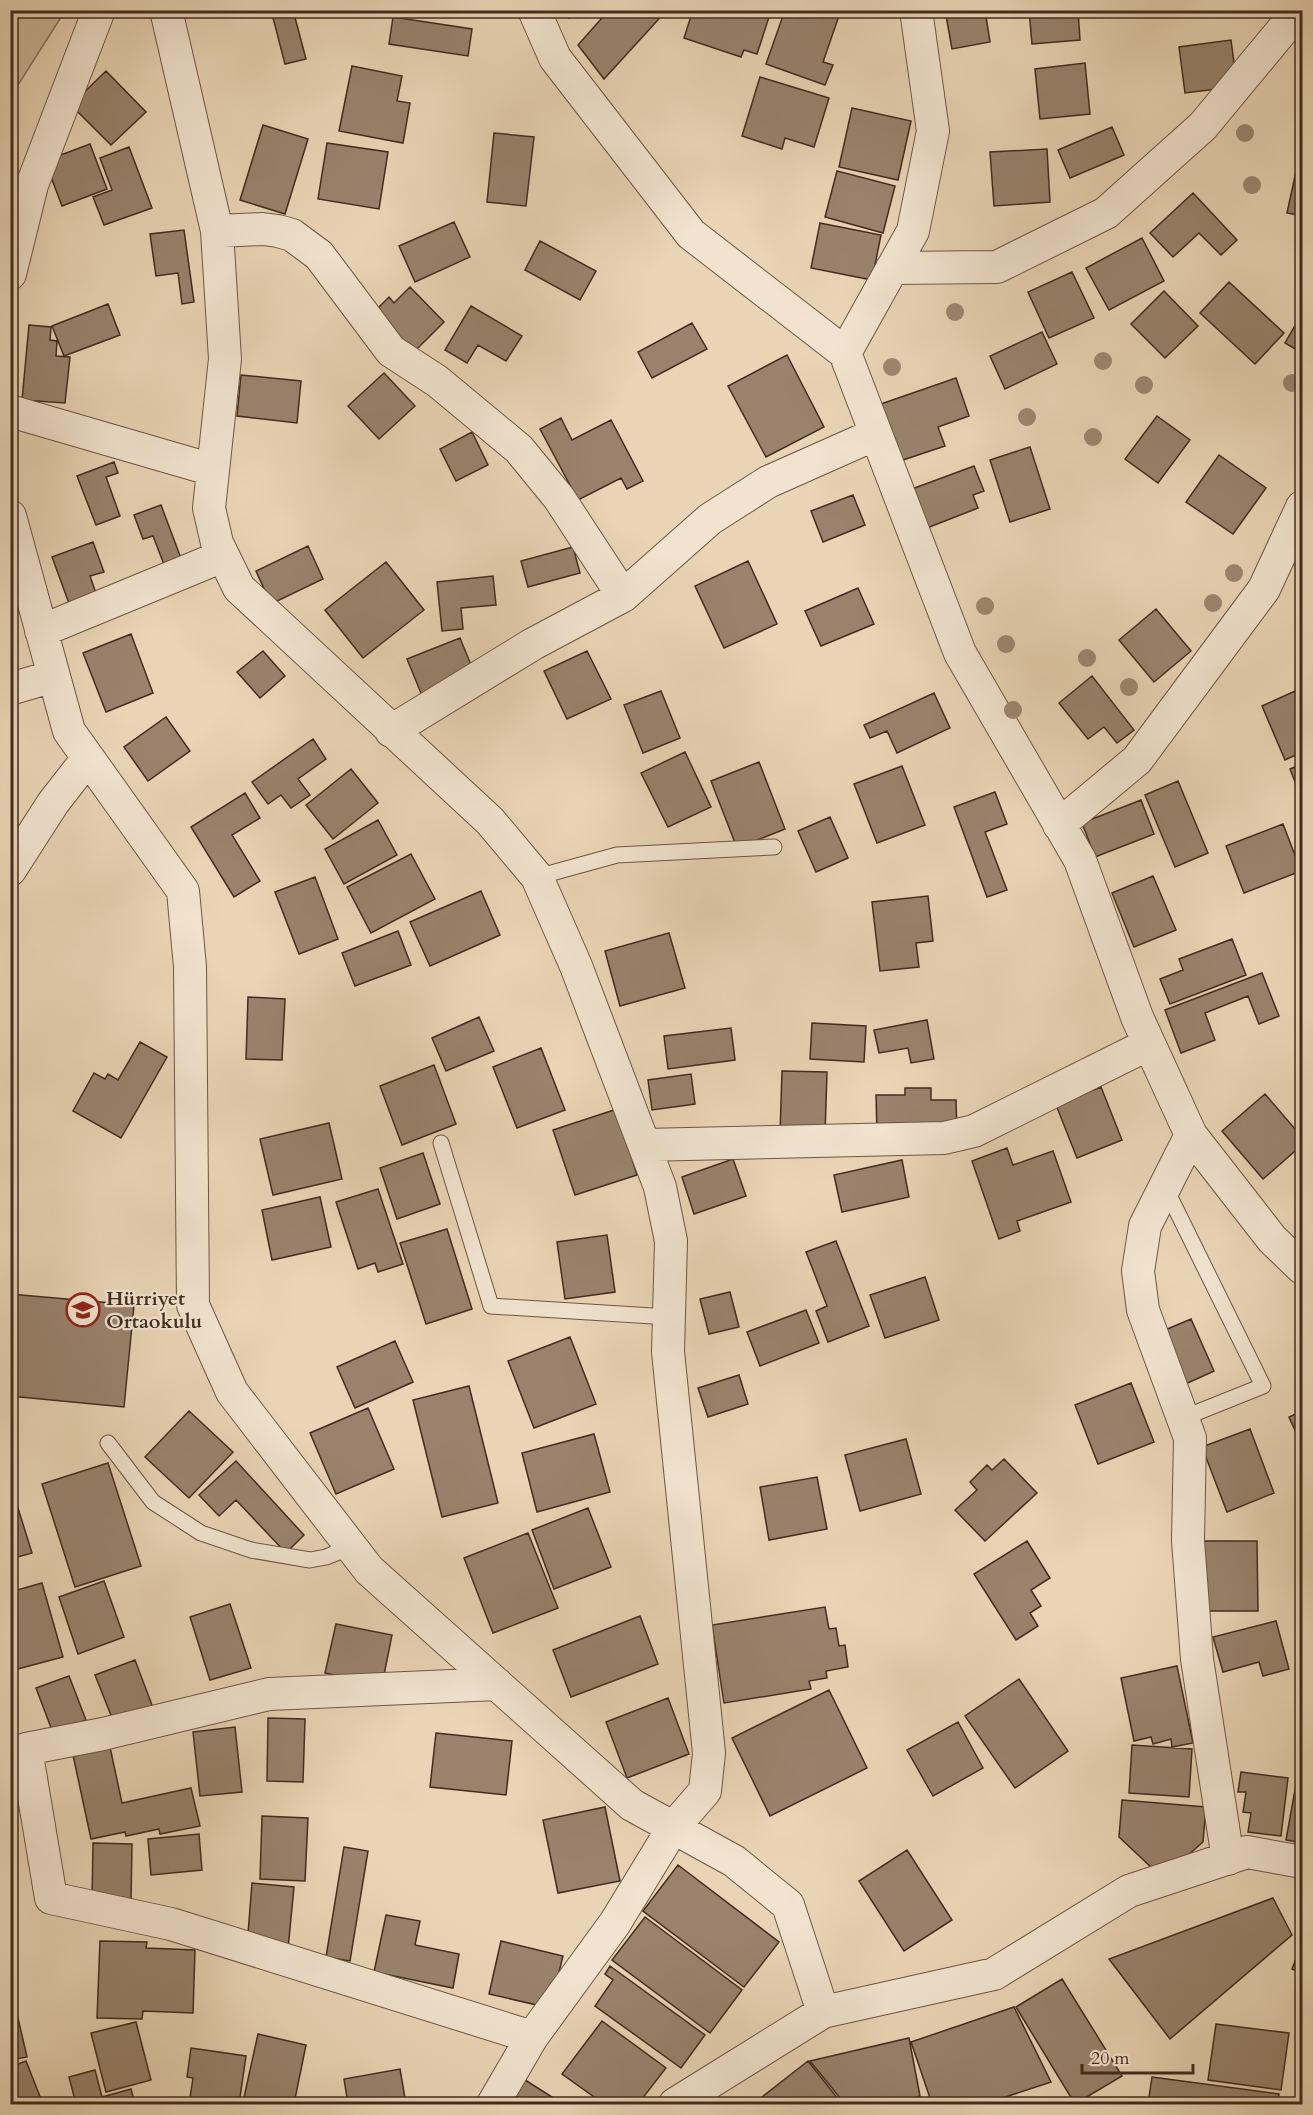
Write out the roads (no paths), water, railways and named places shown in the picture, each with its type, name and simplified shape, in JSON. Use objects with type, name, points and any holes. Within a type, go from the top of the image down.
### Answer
[{"type":"street","points":[[10,274],[32,185],[99,10]]},
{"type":"street","points":[[166,10],[217,231],[225,359],[210,508],[223,556],[239,588],[490,821],[537,877],[576,966],[660,1187],[671,1241],[668,1352],[709,1753],[705,1791],[673,1828],[615,1923],[532,2037],[493,2104]]},
{"type":"street","points":[[534,10],[555,58],[691,234],[845,353],[960,653],[1080,860],[1137,1017],[1191,1135],[1272,1239],[1302,1268]]},
{"type":"street","points":[[845,353],[913,231],[933,131],[916,10]]},
{"type":"street","points":[[892,268],[997,267],[1106,213],[1203,126],[1299,10]]},
{"type":"street","points":[[217,231],[263,229],[278,231],[292,236],[319,255],[391,351],[437,381],[519,449],[559,498],[623,596]]},
{"type":"street","points":[[10,411],[213,470]]},
{"type":"street","points":[[391,730],[533,644],[623,596],[710,519],[768,482],[876,434]]},
{"type":"street","points":[[1059,825],[1137,760],[1264,589],[1302,507]]},
{"type":"street","points":[[10,516],[69,731],[183,891],[190,968],[193,1305],[232,1392],[369,1570],[632,1805],[734,1861],[788,1905],[823,2012]]},
{"type":"street","points":[[41,631],[223,556]]},
{"type":"street","points":[[10,689],[54,676]]},
{"type":"street","points":[[10,870],[53,803],[88,758]]},
{"type":"street","points":[[644,1145],[944,1138],[974,1131],[1149,1044]]},
{"type":"street","points":[[1191,1135],[1145,1226],[1138,1270],[1143,1310],[1190,1438],[1188,1541],[1197,1659],[1228,1859]]},
{"type":"street","points":[[497,1684],[269,1694],[103,1734],[26,1749],[51,1898],[171,1924],[532,2037]]},
{"type":"street","points":[[675,2104],[823,2012],[994,1974],[1129,1891],[1247,1852],[1302,1862]]},
{"type":"lane","points":[[537,877],[617,855],[774,847]]},
{"type":"lane","points":[[441,1143],[490,1306],[669,1317]]},
{"type":"lane","points":[[1165,1187],[1263,1386],[1183,1418]]},
{"type":"lane","points":[[108,1443],[153,1502],[201,1533],[251,1550],[310,1560],[326,1557],[351,1547]]},
{"type":"place","name":"Hürriyet Ortaokulu","points":[[83,1310]]}]
